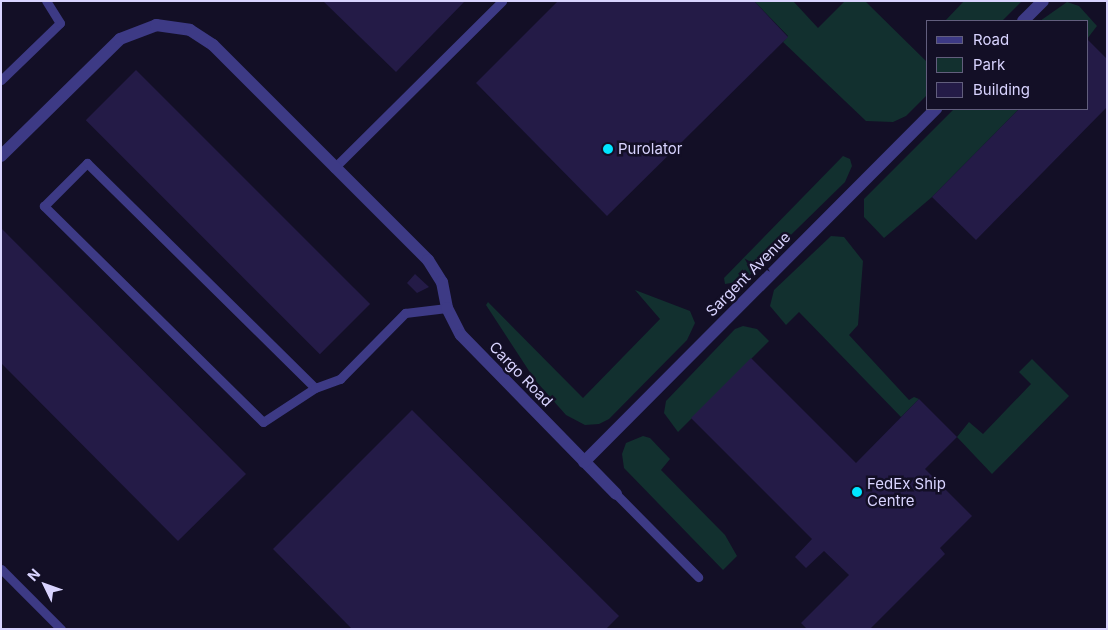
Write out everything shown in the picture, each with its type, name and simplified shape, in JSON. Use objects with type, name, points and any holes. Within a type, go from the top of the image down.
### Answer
[{"type":"street","points":[[1024,20],[1043,1]]},
{"type":"street","name":"Cargo Road","points":[[1,156],[120,39],[143,28],[171,25],[190,30],[213,45],[428,260],[442,282],[447,308],[461,335],[616,494]]},
{"type":"street","name":"Sargent Avenue","points":[[584,462],[935,110]]},
{"type":"lane","points":[[1,80],[60,23],[46,1]]},
{"type":"lane","points":[[334,168],[502,1]]},
{"type":"lane","points":[[315,388],[88,163],[44,206],[263,422],[315,388],[340,379],[405,312],[447,308]]},
{"type":"lane","points":[[616,494],[698,577]]},
{"type":"lane","points":[[1,569],[60,629]]},
{"type":"green space","points":[[754,1],[793,1],[818,28],[845,1],[865,1],[926,61],[926,96],[906,116],[893,122],[866,121],[783,42],[788,36]]},
{"type":"green space","points":[[964,1],[1022,1],[1003,20],[946,20]]},
{"type":"green space","points":[[1067,2],[1079,6],[1097,26],[1088,38],[1088,20],[1041,20]]},
{"type":"green space","points":[[953,110],[1018,110],[932,197],[884,238],[864,217],[864,199]]},
{"type":"green space","points":[[843,156],[850,159],[852,166],[845,182],[743,281],[725,284],[724,278]]},
{"type":"green space","points":[[831,236],[844,237],[863,261],[858,325],[849,335],[909,400],[914,397],[919,399],[901,417],[799,312],[786,325],[770,306],[774,290]]},
{"type":"green space","points":[[635,290],[690,311],[695,323],[687,340],[609,419],[599,424],[585,425],[566,415],[535,380],[486,305],[488,302],[583,398],[660,319]]},
{"type":"green space","points":[[743,326],[757,329],[769,341],[678,432],[664,413],[666,401],[735,329]]},
{"type":"green space","points":[[1032,359],[1069,396],[992,474],[957,437],[969,422],[983,434],[1031,384],[1019,372]]},
{"type":"green space","points":[[643,436],[650,438],[670,459],[661,470],[725,535],[737,556],[723,570],[624,468],[622,454],[626,443]]},
{"type":"building","points":[[323,1],[465,1],[396,72]]},
{"type":"building","name":"Purolator","points":[[558,1],[754,1],[788,37],[607,216],[476,83]]},
{"type":"building","points":[[1088,40],[1107,59],[1107,107],[976,240],[932,197],[1018,110],[1088,110]]},
{"type":"building","points":[[136,70],[370,304],[320,354],[86,120]]},
{"type":"building","points":[[1,228],[246,474],[178,541],[1,363]]},
{"type":"building","points":[[415,274],[429,287],[417,293],[407,283]]},
{"type":"building","name":"FedEx Ship Centre","points":[[751,358],[856,463],[919,399],[957,437],[925,469],[972,516],[940,548],[945,554],[870,629],[807,629],[801,623],[849,575],[824,551],[806,568],[795,557],[812,539],[691,418]]},
{"type":"building","points":[[412,410],[619,616],[606,629],[352,629],[273,549]]},
{"type":"place","name":"Purolator","points":[[608,149]]},
{"type":"place","name":"FedEx Ship Centre","points":[[857,492]]}]
